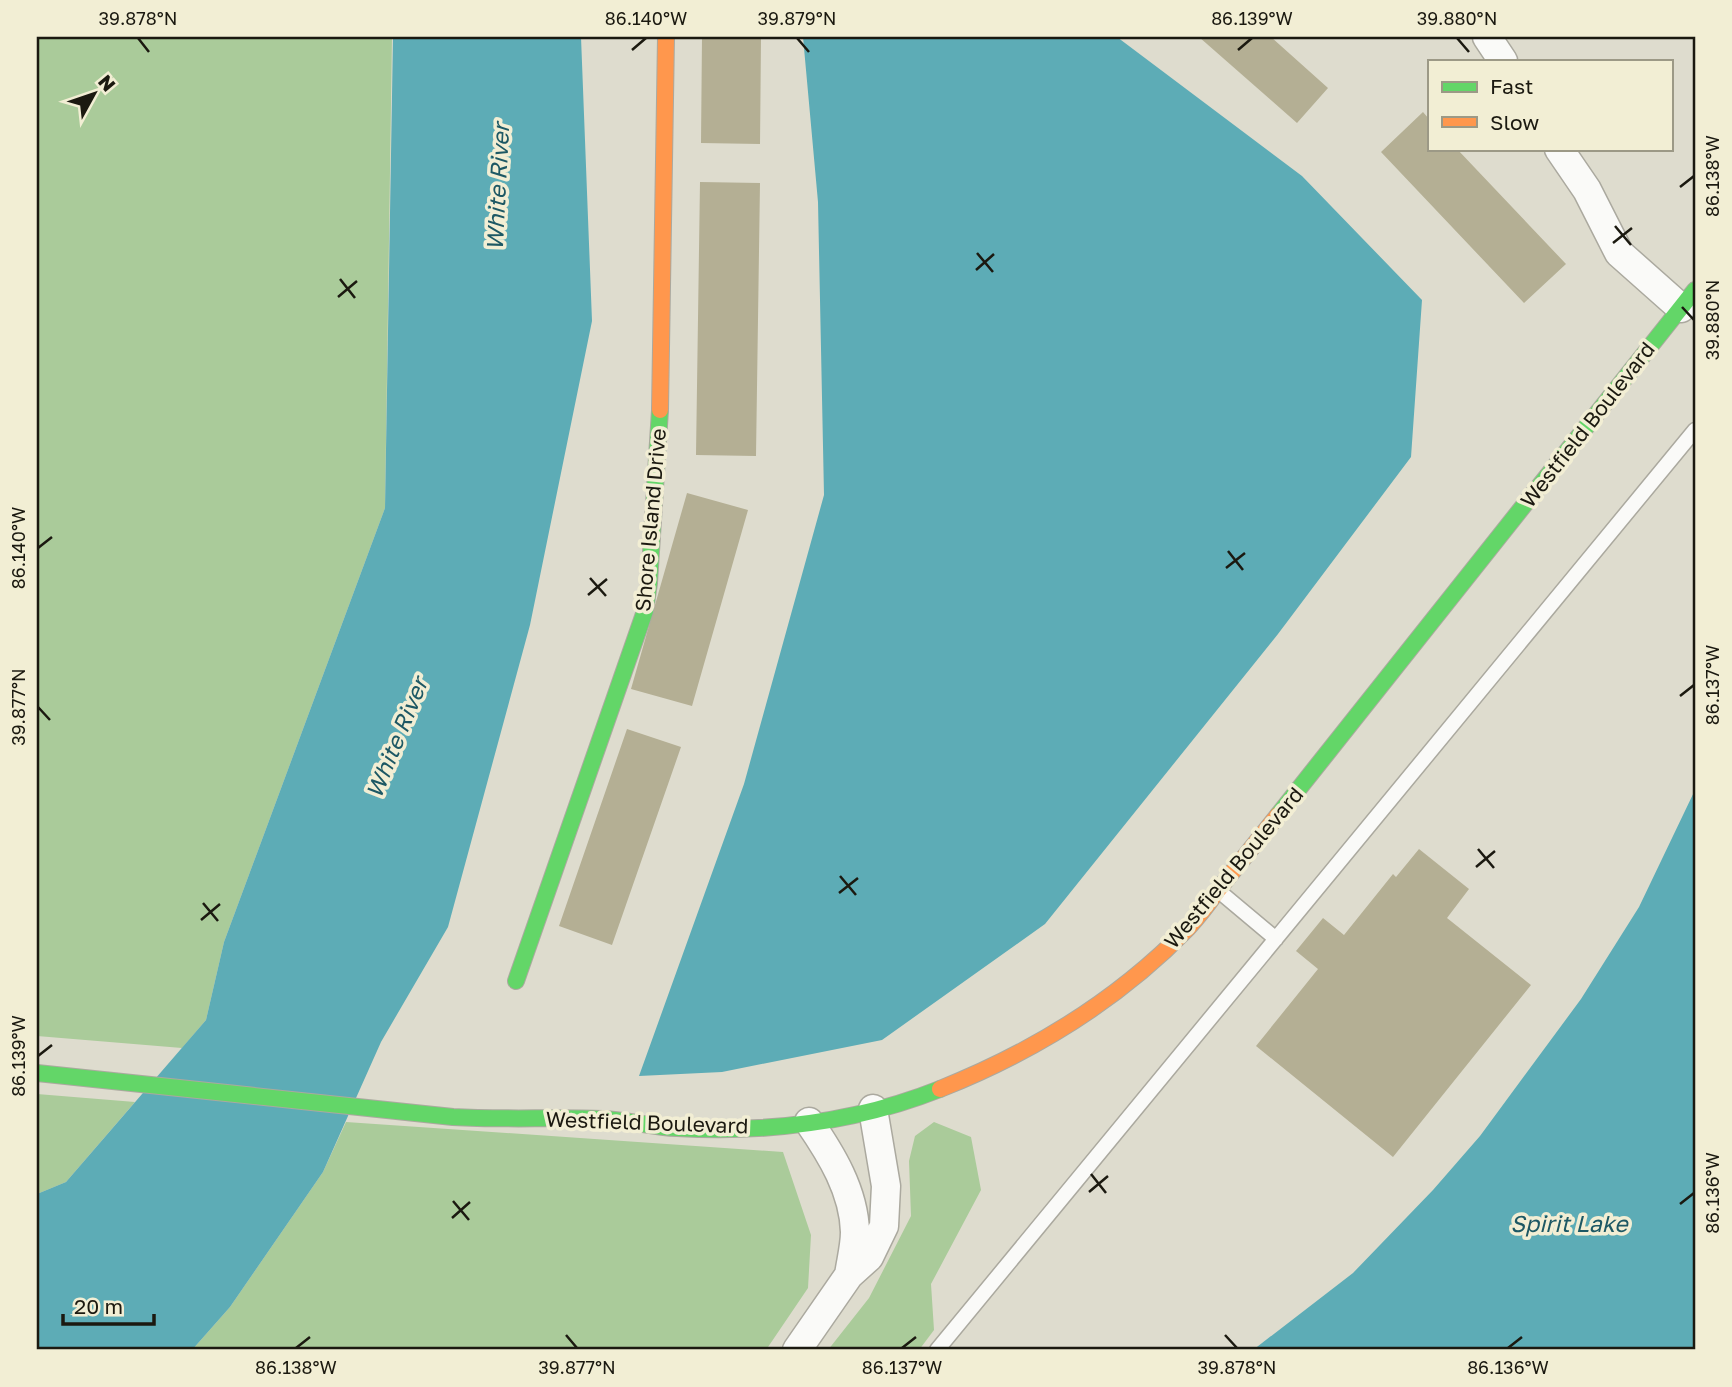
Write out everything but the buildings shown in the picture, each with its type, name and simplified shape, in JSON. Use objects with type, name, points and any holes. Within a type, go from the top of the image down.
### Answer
[{"type":"street","name":"Shore Island Drive","points":[[516,981],[645,611],[662,370],[666,37]]},
{"type":"street","points":[[1487,37],[1502,60]]},
{"type":"street","points":[[1560,150],[1587,190],[1619,253],[1688,299]]},
{"type":"street","name":"Westfield Boulevard","points":[[37,1073],[489,1119],[606,1119],[697,1129],[738,1129],[809,1122],[873,1110],[970,1078],[1013,1058],[1096,1008],[1154,961],[1190,926],[1688,299]]},
{"type":"street","points":[[798,1349],[859,1266],[884,1226],[886,1186],[873,1110]]},
{"type":"street","points":[[809,1122],[832,1154],[850,1199],[859,1266]]},
{"type":"lane","points":[[937,1350],[1695,430]]},
{"type":"lane","points":[[1219,891],[1276,939]]},
{"type":"green space","points":[[37,37],[392,37],[385,508],[224,942],[206,1020],[182,1048],[37,1036]]},
{"type":"green space","points":[[37,1094],[135,1102],[66,1182],[37,1194]]},
{"type":"green space","points":[[346,1122],[783,1152],[811,1235],[808,1288],[766,1350],[192,1350],[230,1307],[323,1172]]},
{"type":"green space","points":[[934,1122],[971,1137],[981,1190],[931,1284],[934,1330],[919,1350],[828,1350],[869,1298],[911,1216],[909,1161],[915,1136]]},
{"type":"water","name":"White River","points":[[393,37],[581,37],[592,321],[530,625],[448,927],[381,1042],[323,1172],[230,1307],[192,1350],[37,1350],[37,1194],[66,1182],[206,1020],[224,942],[385,508]]},
{"type":"water","points":[[803,37],[1117,37],[1302,176],[1422,300],[1411,457],[1278,634],[1045,924],[882,1040],[722,1072],[639,1076],[744,784],[824,495],[818,202]]},
{"type":"water","name":"Spirit Lake","points":[[1695,790],[1695,1350],[1253,1350],[1353,1273],[1433,1190],[1480,1136],[1581,999],[1639,907]]},
{"type":"traffic: fast","points":[[1278,815],[1695,290]]},
{"type":"traffic: fast","points":[[516,981],[645,611],[660,410]]},
{"type":"traffic: fast","points":[[37,1073],[453,1117],[603,1119],[710,1129],[811,1123],[876,1110],[940,1089]]},
{"type":"traffic: slow","points":[[660,410],[666,37]]},
{"type":"traffic: slow","points":[[940,1089],[1041,1041],[1073,1022],[1133,978],[1192,923],[1278,815]]}]
